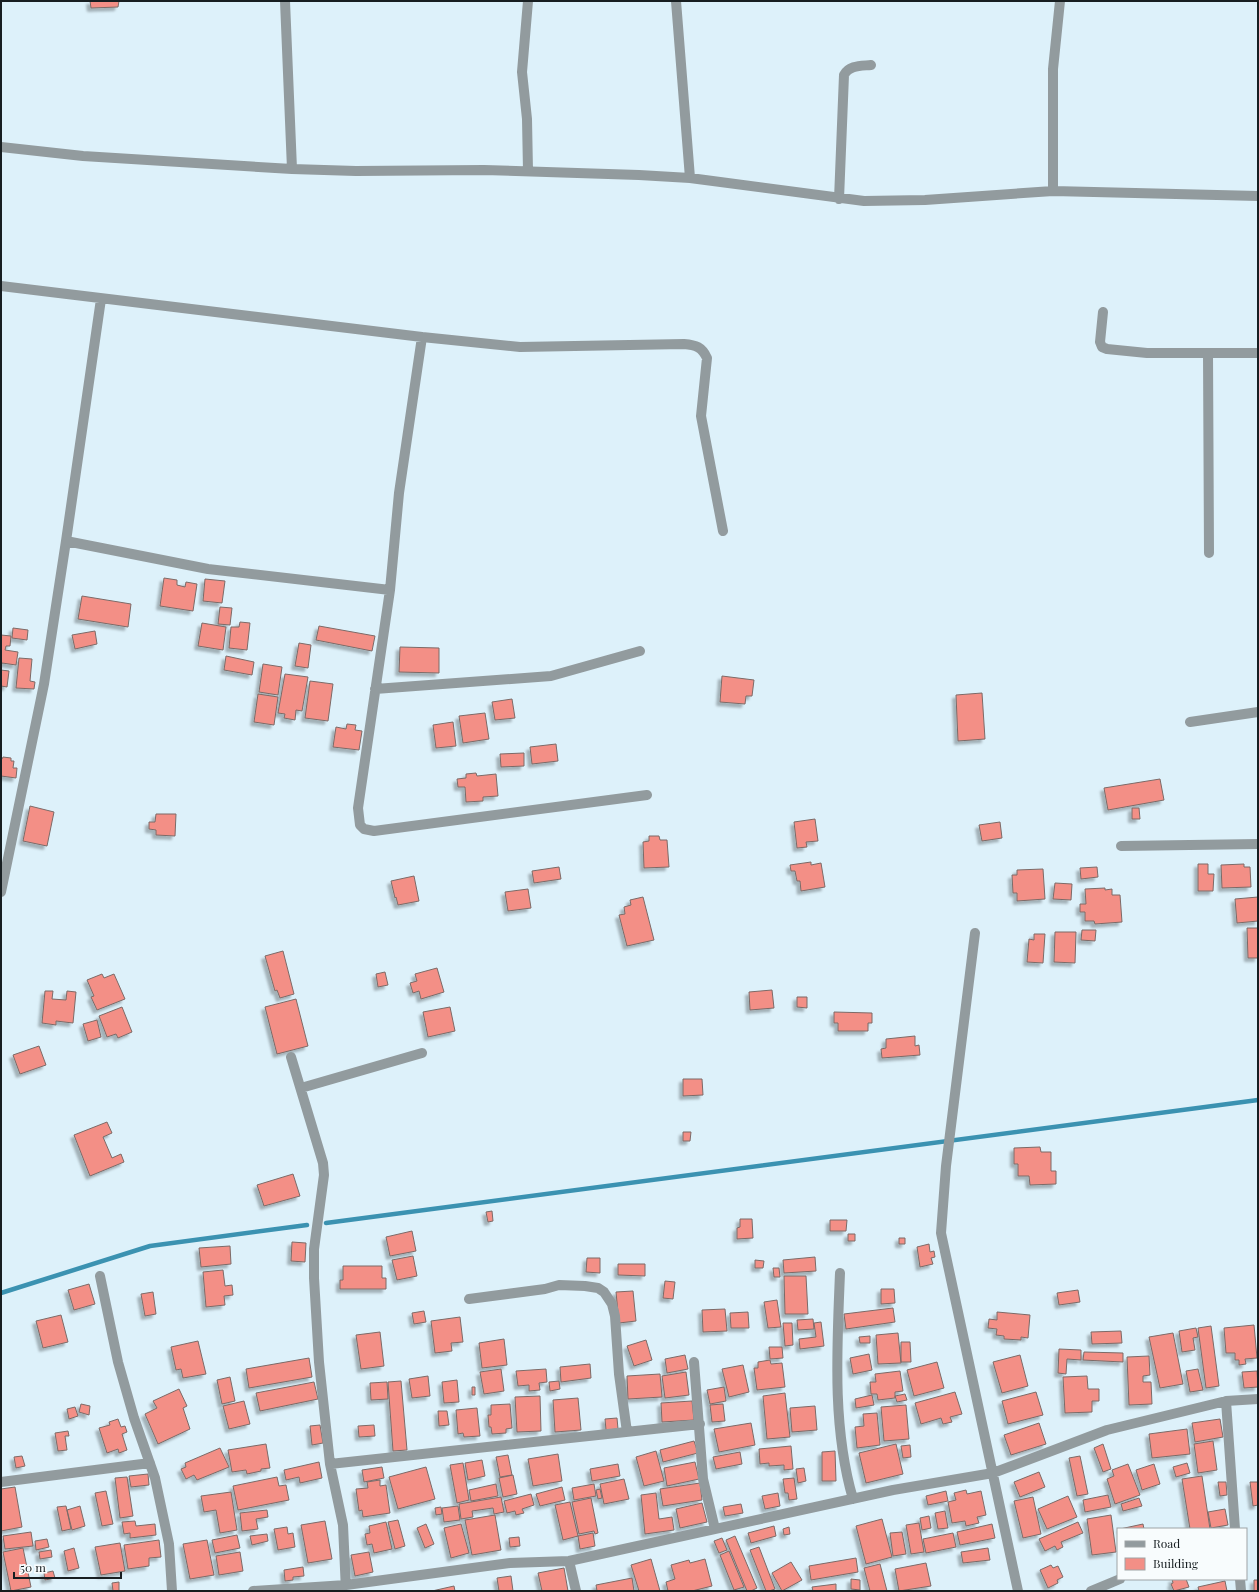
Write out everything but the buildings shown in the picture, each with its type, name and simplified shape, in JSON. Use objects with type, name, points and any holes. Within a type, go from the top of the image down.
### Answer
[{"type":"street","points":[[285,1],[292,170]]},
{"type":"street","points":[[528,1],[522,72],[527,119],[528,171]]},
{"type":"street","points":[[676,1],[690,178]]},
{"type":"street","points":[[1053,191],[1053,69],[1060,1]]},
{"type":"street","points":[[839,199],[844,75],[846,71],[853,67],[871,65]]},
{"type":"street","points":[[1,147],[83,156],[292,170],[484,170],[690,178],[839,199],[864,201],[925,200],[1053,191],[1258,196]]},
{"type":"street","points":[[1,286],[422,337],[520,347],[696,345],[703,349],[707,358],[701,416],[723,531]]},
{"type":"street","points":[[1,892],[44,684],[101,299]]},
{"type":"street","points":[[1103,312],[1100,342],[1102,347],[1107,349],[1147,353],[1258,353]]},
{"type":"street","points":[[422,337],[399,493],[390,590],[358,808],[360,826],[364,829],[374,831],[647,795]]},
{"type":"street","points":[[1208,353],[1209,554]]},
{"type":"street","points":[[66,541],[208,569],[390,590]]},
{"type":"street","points":[[375,689],[551,676],[640,651]]},
{"type":"street","points":[[1190,722],[1258,712]]},
{"type":"street","points":[[1121,846],[1258,844]]},
{"type":"street","points":[[974,933],[947,1155],[941,1234],[1018,1591]]},
{"type":"street","points":[[301,1088],[422,1053]]},
{"type":"street","points":[[291,1057],[301,1088],[324,1175],[314,1249],[314,1278],[319,1362],[330,1464],[343,1525],[346,1588]]},
{"type":"street","points":[[840,1273],[838,1389],[841,1436],[848,1481],[853,1499]]},
{"type":"street","points":[[100,1276],[118,1362],[134,1418],[155,1478],[169,1544],[172,1591]]},
{"type":"street","points":[[469,1299],[559,1286],[585,1286],[598,1288],[604,1292],[612,1304],[615,1316],[619,1374],[627,1432]]},
{"type":"street","points":[[694,1362],[700,1424],[703,1479],[715,1530]]},
{"type":"street","points":[[253,1591],[346,1588],[510,1563],[569,1560],[715,1530],[893,1490],[993,1473],[1107,1430],[1226,1401],[1258,1399]]},
{"type":"street","points":[[1226,1401],[1236,1528]]},
{"type":"street","points":[[330,1464],[700,1424]]},
{"type":"street","points":[[1,1482],[150,1463]]},
{"type":"street","points":[[569,1560],[576,1591]]},
{"type":"street","points":[[1091,1591],[1118,1580]]},
{"type":"street","points":[[1240,1580],[1241,1591]]},
{"type":"waterway","points":[[326,1223],[1258,1100]]},
{"type":"waterway","points":[[1,1293],[150,1246],[307,1225]]}]
